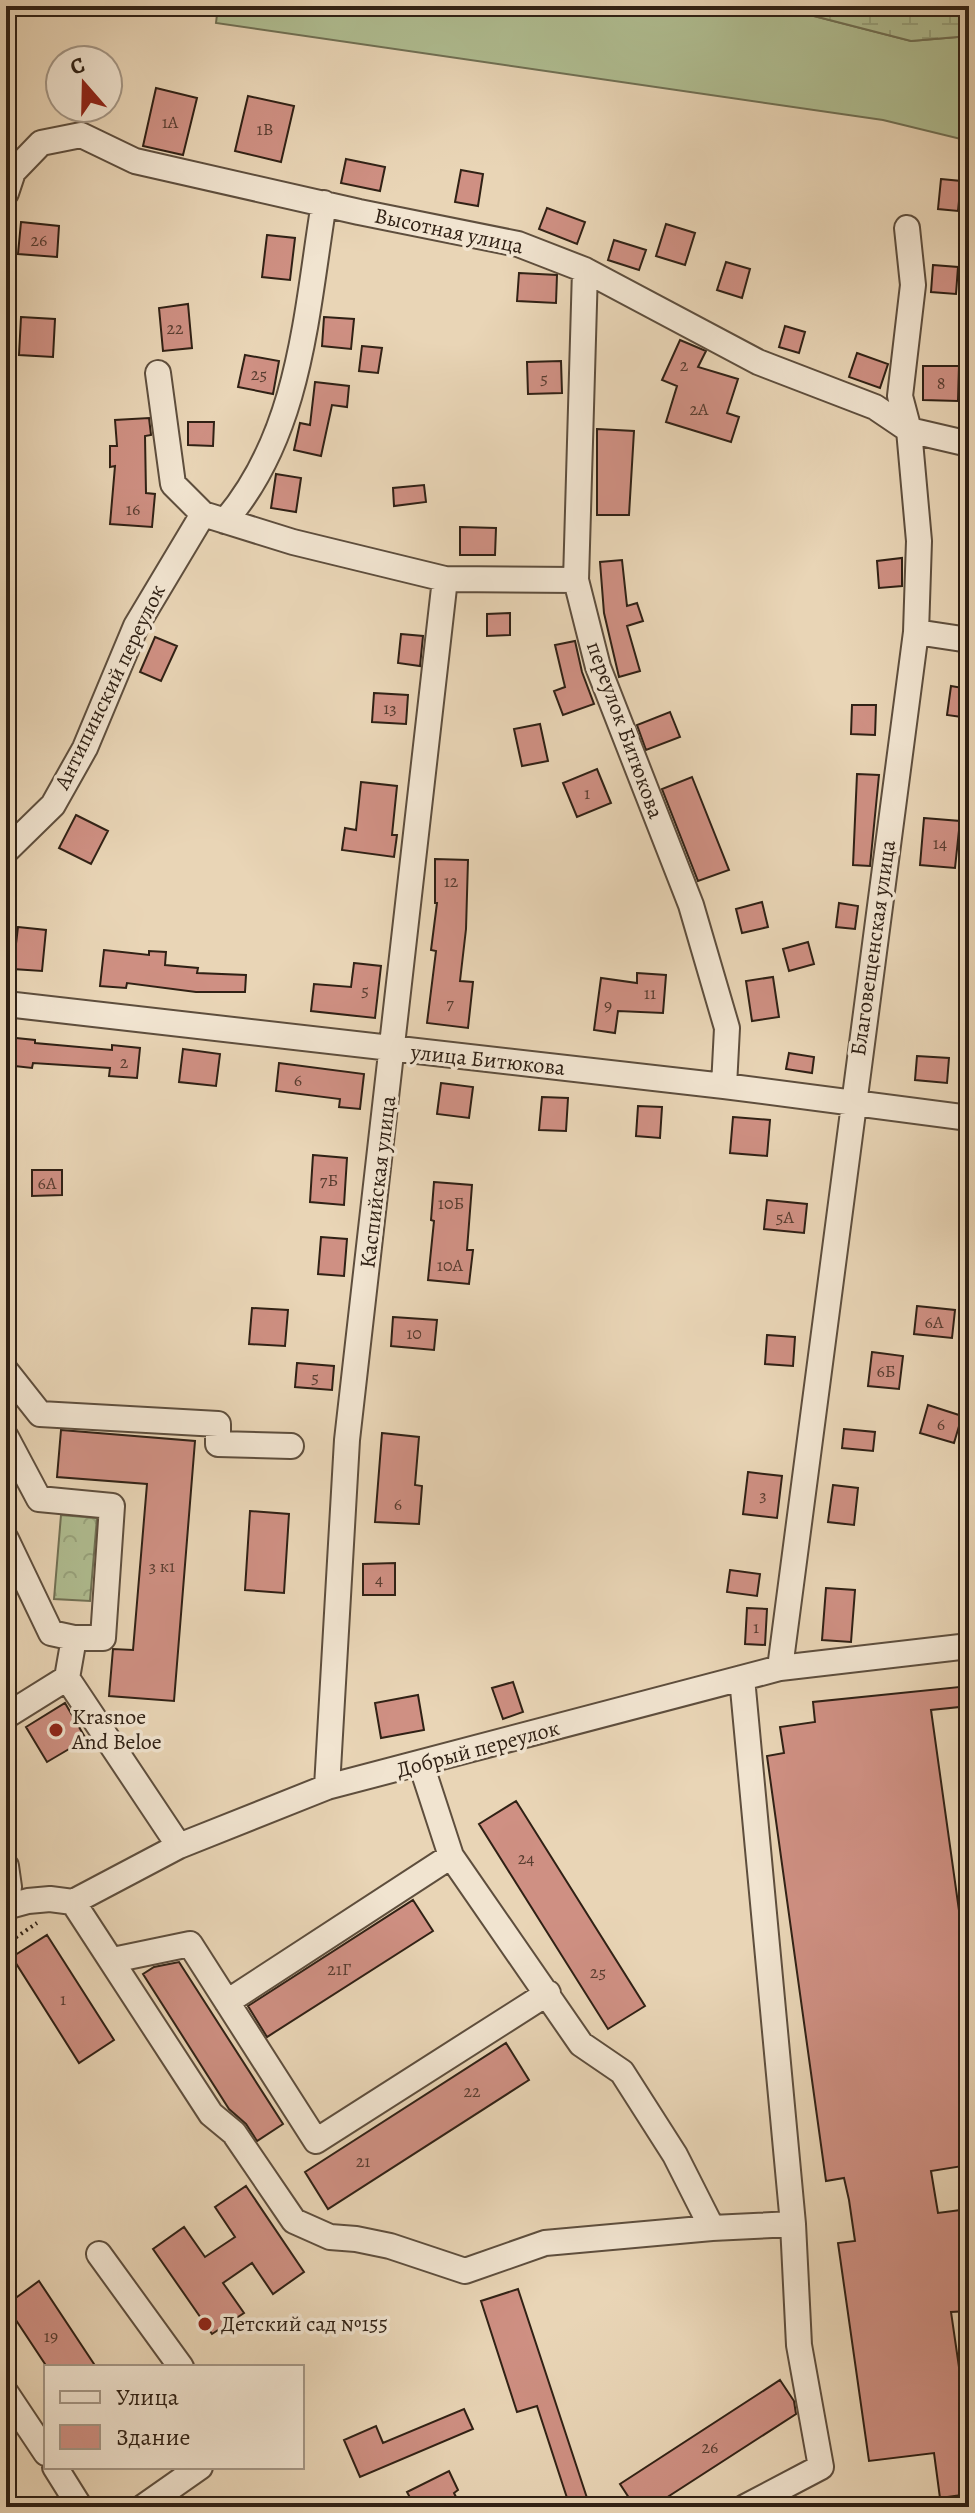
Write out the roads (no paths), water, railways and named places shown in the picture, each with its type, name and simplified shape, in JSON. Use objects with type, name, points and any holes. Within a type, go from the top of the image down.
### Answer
[{"type":"street","name":"Высотная улица","points":[[6,193],[13,172],[41,143],[81,135],[135,161],[518,244],[585,270],[758,362],[875,407],[909,430],[969,444]]},
{"type":"street","name":"Антипинский переулок","points":[[6,851],[53,805],[85,748],[136,626],[214,517],[241,503],[258,474],[286,412],[300,362],[324,203]]},
{"type":"street","name":"Благовещенская улица","points":[[780,1668],[916,632],[919,541],[909,430],[900,396],[913,285],[907,228]]},
{"type":"street","name":"переулок Битюкова","points":[[585,270],[576,580],[598,667],[695,919],[727,1028],[724,1086]]},
{"type":"street","points":[[158,373],[173,484],[214,517],[293,542],[445,579],[576,580]]},
{"type":"street","name":"Каспийская улица","points":[[327,1787],[347,1440],[445,579]]},
{"type":"street","points":[[916,632],[969,640]]},
{"type":"street","name":"улица Битюкова","points":[[6,1004],[724,1086],[969,1118]]},
{"type":"street","points":[[6,1371],[40,1414],[218,1424],[218,1444],[291,1446]]},
{"type":"street","points":[[6,1437],[39,1499],[112,1506],[103,1638],[74,1638],[51,1633],[6,1539]]},
{"type":"street","points":[[74,1638],[67,1678],[179,1846]]},
{"type":"street","name":"Добрый переулок","points":[[6,1907],[50,1899],[73,1902],[179,1846],[327,1787],[780,1668],[969,1646]]},
{"type":"street","points":[[6,1716],[67,1678]]},
{"type":"street","points":[[742,1678],[793,2224],[799,2345],[821,2467],[745,2507]]},
{"type":"street","points":[[421,1764],[451,1856],[581,2044],[622,2072],[675,2155],[712,2228]]},
{"type":"street","points":[[227,2002],[451,1856]]},
{"type":"street","points":[[6,1866],[9,1887],[6,1893]]},
{"type":"street","points":[[73,1902],[211,2114],[234,2133],[294,2221],[306,2227],[330,2237],[390,2246],[465,2271],[545,2243],[793,2224]]},
{"type":"street","points":[[113,1960],[190,1944],[316,2141],[548,1993]]},
{"type":"street","points":[[99,2254],[180,2365]]},
{"type":"street","points":[[6,2393],[16,2428],[44,2451]]},
{"type":"street","points":[[56,2469],[80,2507]]},
{"type":"street","points":[[143,2507],[197,2469]]},
{"type":"place","name":"Krasnoe And Beloe","points":[[56,1730]]},
{"type":"place","name":"Детский сад №155","points":[[205,2324]]}]
